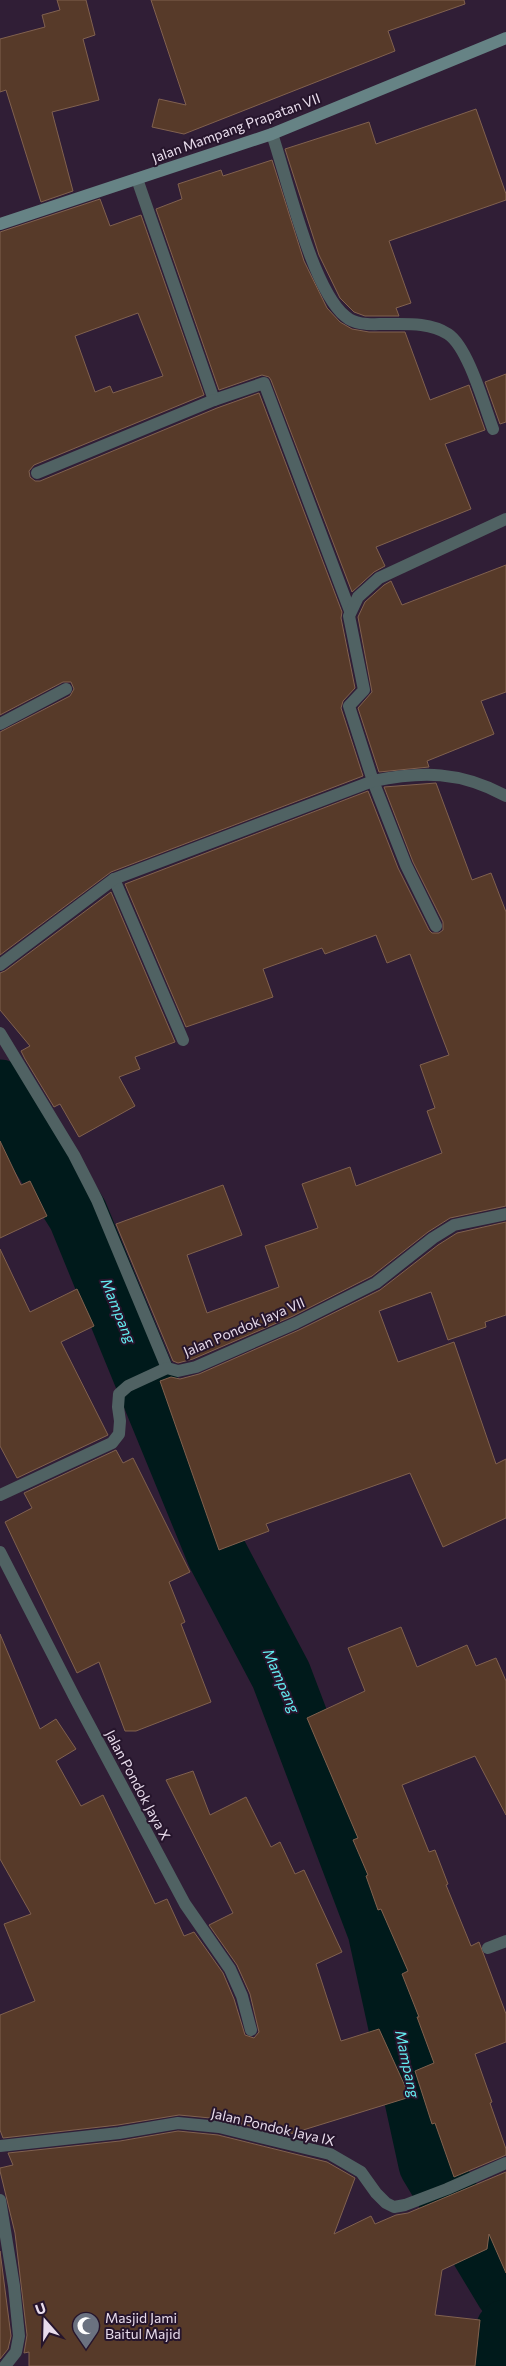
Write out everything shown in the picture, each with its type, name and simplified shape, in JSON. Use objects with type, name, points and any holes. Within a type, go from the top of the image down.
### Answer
[{"type":"street","name":"Jalan Mampang Prapatan VII","points":[[0,224],[272,134],[506,38]]},
{"type":"street","points":[[272,134],[320,279],[333,303],[346,317],[360,324],[425,325],[448,334],[464,351],[493,429]]},
{"type":"street","points":[[137,179],[214,400]]},
{"type":"street","points":[[37,472],[214,400],[264,383],[350,611]]},
{"type":"street","points":[[436,926],[406,865],[373,781],[349,706],[364,690],[349,616],[358,597],[379,578],[506,519]]},
{"type":"street","points":[[0,724],[66,688]]},
{"type":"street","points":[[0,965],[114,879],[373,781],[408,774],[444,776],[475,782],[506,796]]},
{"type":"street","points":[[114,879],[183,1040]]},
{"type":"street","points":[[0,1033],[74,1155],[97,1200],[161,1370]]},
{"type":"street","name":"Jalan Pondok Jaya VII","points":[[0,1495],[112,1443],[119,1434],[119,1394],[128,1386],[161,1370],[196,1367],[296,1323],[376,1283],[433,1238],[454,1225],[506,1214]]},
{"type":"street","name":"Jalan Pondok Jaya X","points":[[0,1552],[76,1700],[185,1904],[230,1969],[242,1996],[251,2030]]},
{"type":"street","points":[[488,1948],[506,1941]]},
{"type":"street","name":"Jalan Pondok Jaya IX","points":[[0,2146],[119,2134],[178,2123],[219,2127],[330,2154],[361,2172],[376,2193],[386,2203],[394,2207],[405,2205],[447,2189],[506,2163]]},
{"type":"street","points":[[0,2200],[14,2286],[19,2336],[16,2352],[5,2366]]},
{"type":"building","points":[[57,0],[86,0],[95,35],[83,39],[99,100],[52,112],[73,191],[41,202],[6,90],[0,92],[0,39],[45,27],[42,15],[60,10]]},
{"type":"building","points":[[151,0],[464,0],[465,4],[388,31],[395,51],[184,134],[152,127],[159,99],[186,105]]},
{"type":"building","points":[[476,109],[506,194],[506,200],[389,241],[411,303],[396,308],[399,316],[365,316],[354,312],[340,298],[319,255],[285,149],[369,122],[376,144]]},
{"type":"building","points":[[272,160],[304,261],[327,308],[340,322],[352,329],[369,332],[405,332],[430,400],[469,385],[485,430],[445,444],[471,509],[376,547],[385,566],[374,572],[352,592],[271,380],[269,377],[262,375],[219,390],[156,209],[182,199],[178,184],[221,170],[223,176]]},
{"type":"building","points":[[100,199],[110,226],[141,215],[204,395],[34,465],[29,471],[30,477],[35,481],[40,481],[217,408],[259,393],[342,612],[341,618],[355,688],[343,701],[341,708],[363,776],[111,872],[0,955],[0,732],[70,696],[74,689],[71,682],[63,682],[0,715],[0,232]],"holes":[[[138,313],[163,376],[113,393],[110,386],[95,392],[75,336]]]},
{"type":"building","points":[[506,374],[506,422],[500,424],[485,382]]},
{"type":"building","points":[[506,565],[506,692],[481,701],[494,734],[427,761],[429,767],[379,772],[358,708],[372,692],[358,617],[365,602],[391,581],[402,605]]},
{"type":"building","points":[[436,783],[472,880],[491,873],[506,912],[506,1206],[450,1218],[428,1232],[372,1276],[293,1316],[193,1359],[178,1363],[173,1361],[116,1224],[223,1185],[242,1235],[187,1255],[207,1313],[279,1287],[265,1246],[318,1228],[302,1184],[350,1167],[356,1186],[442,1153],[427,1111],[435,1108],[420,1065],[449,1055],[410,954],[387,963],[376,935],[325,954],[322,948],[263,969],[273,997],[186,1027],[125,884],[368,791],[398,868],[429,930],[432,933],[439,933],[443,930],[443,922],[413,862],[384,787]]},
{"type":"building","points":[[111,892],[175,1042],[135,1057],[140,1069],[119,1077],[135,1106],[79,1137],[60,1104],[54,1107],[25,1059],[21,1051],[30,1046],[0,1010],[0,973]]},
{"type":"building","points":[[0,1141],[21,1185],[30,1181],[47,1216],[0,1238]]},
{"type":"building","points":[[506,1222],[506,1315],[485,1322],[486,1327],[448,1340],[431,1292],[379,1311],[398,1362],[454,1342],[496,1464],[506,1459],[506,1518],[443,1547],[410,1473],[266,1524],[269,1531],[219,1550],[160,1381],[171,1377],[180,1379],[199,1374],[299,1330],[380,1290],[438,1245],[457,1233]]},
{"type":"building","points":[[0,1249],[30,1312],[77,1289],[94,1326],[61,1342],[108,1435],[17,1478],[0,1446]]},
{"type":"building","points":[[116,1450],[123,1463],[133,1458],[190,1572],[169,1582],[185,1622],[181,1624],[211,1702],[136,1731],[125,1731],[99,1662],[77,1673],[5,1522],[32,1508],[24,1493]]},
{"type":"building","points":[[401,1627],[417,1667],[467,1645],[476,1666],[496,1658],[506,1681],[506,1815],[475,1756],[402,1785],[429,1852],[435,1850],[448,1884],[446,1885],[471,1946],[479,1942],[506,2014],[506,2042],[475,2054],[492,2102],[490,2103],[506,2149],[506,2155],[454,2177],[435,2123],[432,2124],[415,2071],[434,2063],[402,1974],[408,1971],[381,1909],[378,1910],[366,1876],[368,1875],[353,1840],[358,1838],[307,1718],[365,1691],[348,1648]]},
{"type":"building","points":[[0,1634],[40,1729],[56,1719],[76,1749],[56,1761],[81,1806],[103,1795],[155,1904],[167,1899],[184,1936],[194,1932],[223,1973],[234,1999],[245,2035],[254,2038],[259,2032],[250,1994],[237,1965],[209,1925],[233,1913],[166,1780],[193,1771],[210,1815],[246,1797],[271,1847],[280,1842],[295,1874],[304,1870],[342,1952],[316,1964],[341,2041],[379,2029],[410,2097],[287,2135],[221,2119],[179,2115],[118,2125],[3,2138],[0,2130],[0,2015],[35,2001],[4,1924],[31,1914],[0,1859]]},
{"type":"building","points":[[178,2131],[218,2135],[327,2162],[355,2178],[334,2234],[371,2216],[375,2224],[396,2215],[408,2213],[506,2172],[506,2273],[489,2234],[487,2249],[442,2270],[435,2315],[480,2320],[475,2366],[29,2366],[29,2352],[24,2353],[27,2335],[15,2233],[0,2171],[0,2168],[13,2165],[8,2153],[120,2141]]},
{"type":"building","points":[[0,2251],[11,2336],[8,2349],[0,2359]]},
{"type":"waterway","name":"Mampang","points":[[0,1090],[78,1215],[217,1554],[281,1675],[378,1931],[429,2164],[506,2292]]},
{"type":"waterway","name":"Mampang","points":[[492,2366],[506,2330]]},
{"type":"place","name":"Masjid Jami Baitul Majid","points":[[86,2350]]}]
